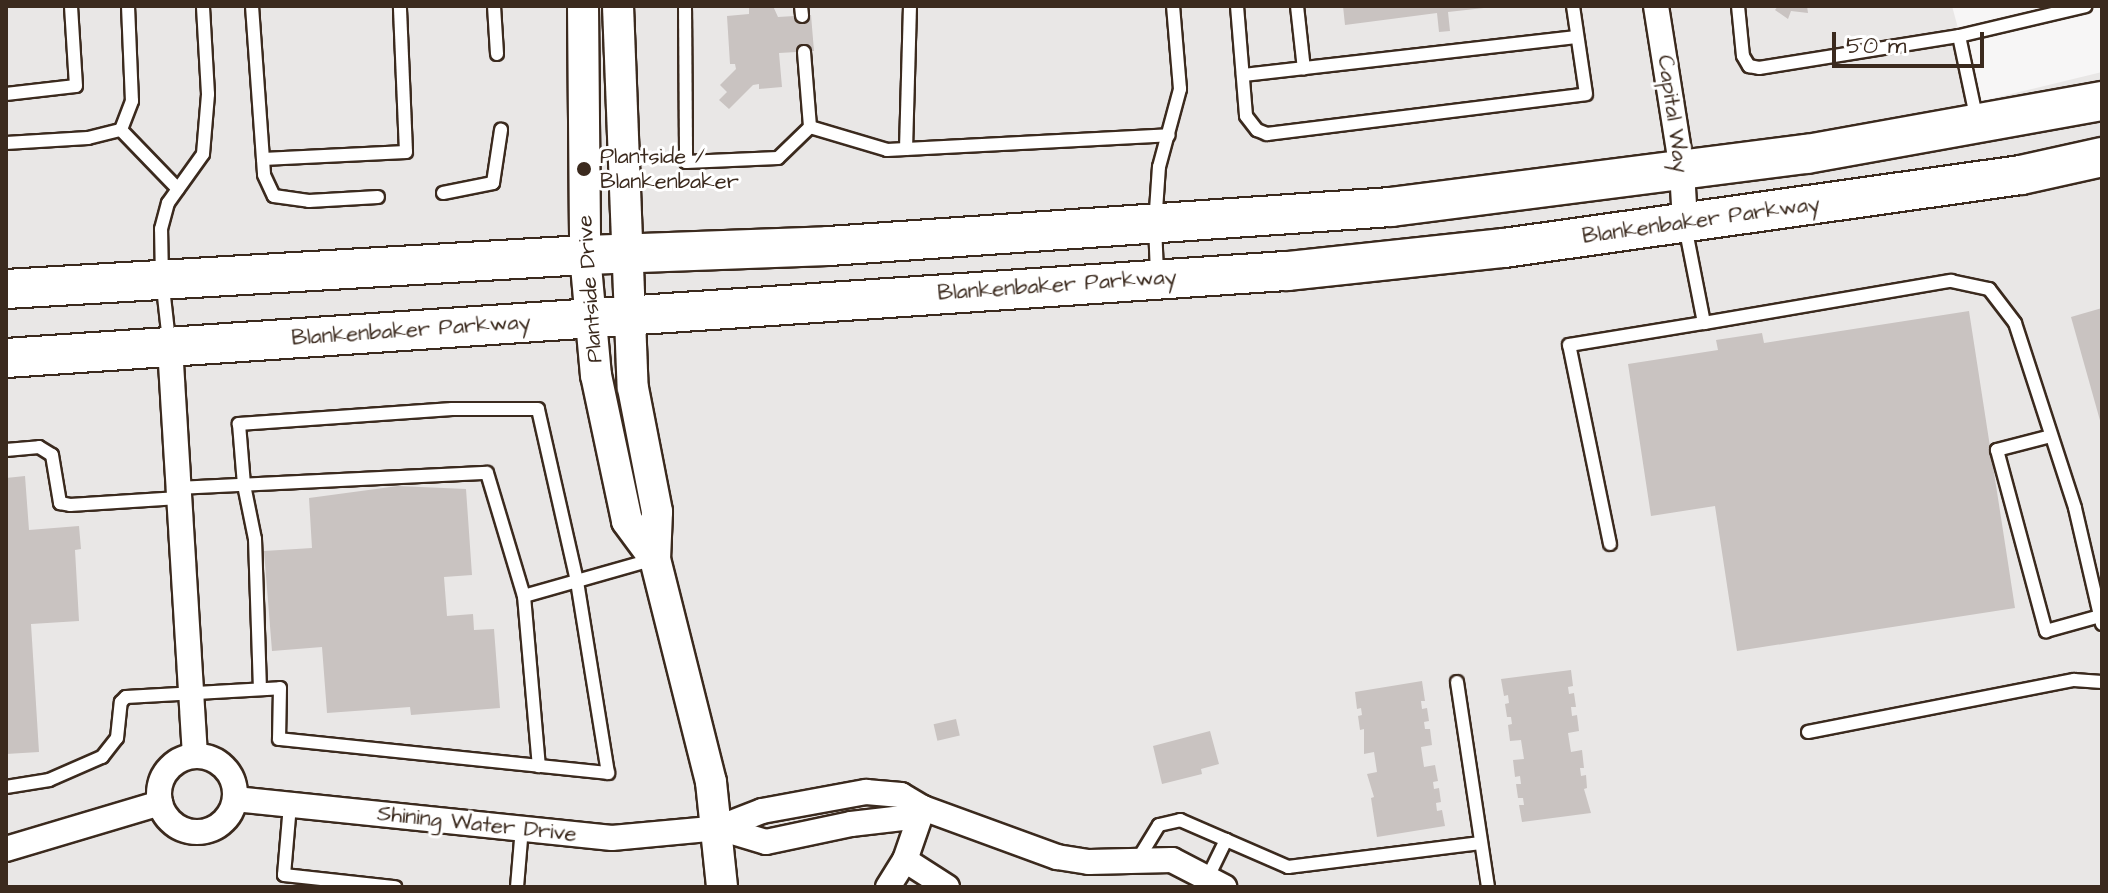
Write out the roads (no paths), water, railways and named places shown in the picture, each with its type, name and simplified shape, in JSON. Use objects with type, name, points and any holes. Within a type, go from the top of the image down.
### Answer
[{"type":"main road","points":[[6,289],[585,255],[829,246],[1391,207],[1682,171],[2102,101]]},
{"type":"main road","name":"Blankenbaker Parkway","points":[[6,358],[1158,277],[1287,271],[1504,248],[2021,175],[2102,157]]},
{"type":"street","name":"Plantside Drive","points":[[583,6],[585,255],[599,390],[627,521],[655,559]]},
{"type":"street","name":"Plantside Drive","points":[[618,6],[625,253],[633,388],[657,512],[655,559],[707,766],[719,828],[722,887]]},
{"type":"street","name":"Capital Way","points":[[1656,6],[1682,171],[1685,222]]},
{"type":"street","points":[[170,347],[195,755]]},
{"type":"street","points":[[195,755],[214,759],[229,772],[235,799],[223,823],[199,833],[174,825],[160,803],[159,790],[171,766],[195,755]]},
{"type":"street","name":"Shining Water Drive","points":[[235,799],[612,838],[719,828],[762,811],[866,792],[901,795],[923,808],[1057,857],[1089,862],[1172,860],[1211,885]]},
{"type":"street","points":[[6,849],[160,803]]},
{"type":"street","points":[[888,887],[905,860],[923,808]]},
{"type":"street","points":[[905,860],[947,887]]},
{"type":"lane","points":[[6,94],[76,86],[71,6]]},
{"type":"lane","points":[[121,130],[132,101],[128,6]]},
{"type":"lane","points":[[170,347],[162,279],[161,229],[168,203],[203,154],[208,94],[200,10],[203,6]]},
{"type":"lane","points":[[252,6],[264,175],[274,196],[309,201],[378,197]]},
{"type":"lane","points":[[263,159],[406,152],[400,6]]},
{"type":"lane","points":[[494,6],[497,54]]},
{"type":"lane","points":[[685,6],[686,162],[778,158],[810,127]]},
{"type":"lane","points":[[906,149],[910,6]]},
{"type":"lane","points":[[1158,277],[1155,225],[1159,167],[1180,89],[1173,6]]},
{"type":"lane","points":[[1237,6],[1246,116],[1257,130],[1267,134],[1586,94],[1573,6]]},
{"type":"lane","points":[[1297,6],[1304,69]]},
{"type":"lane","points":[[1738,6],[1743,56],[1749,66],[1759,68],[1959,36],[2086,6]]},
{"type":"lane","points":[[1959,36],[1977,124]]},
{"type":"lane","points":[[1243,75],[1577,37]]},
{"type":"lane","points":[[804,52],[810,127]]},
{"type":"lane","points":[[810,127],[887,150],[1169,135]]},
{"type":"lane","points":[[6,143],[88,138],[121,130]]},
{"type":"lane","points":[[121,130],[178,189]]},
{"type":"lane","points":[[443,193],[493,183],[501,130]]},
{"type":"lane","points":[[1685,222],[1704,323]]},
{"type":"lane","points":[[1610,544],[1569,345],[1951,281],[1989,289],[2015,323],[2075,508],[2101,620],[2046,631],[1997,450],[2051,436]]},
{"type":"lane","points":[[6,787],[49,780],[102,757],[117,738],[121,702],[126,697],[280,688],[279,739],[608,773],[577,581],[538,409],[452,409],[239,424],[244,485],[255,539],[260,689]]},
{"type":"lane","points":[[6,450],[39,447],[52,455],[60,503],[70,505],[244,485],[487,473],[524,596],[539,766]]},
{"type":"lane","points":[[524,596],[655,559]]},
{"type":"lane","points":[[1808,732],[2074,680],[2102,682]]},
{"type":"lane","points":[[1457,682],[1488,887]]},
{"type":"lane","points":[[290,805],[284,875],[395,887]]},
{"type":"lane","points":[[1137,861],[1159,825],[1180,820],[1288,867],[1481,843]]},
{"type":"lane","points":[[517,887],[522,828]]},
{"type":"lane","points":[[1211,885],[1226,840]]},
{"type":"place","name":"Plantside / Blankenbaker","points":[[584,169]]}]
